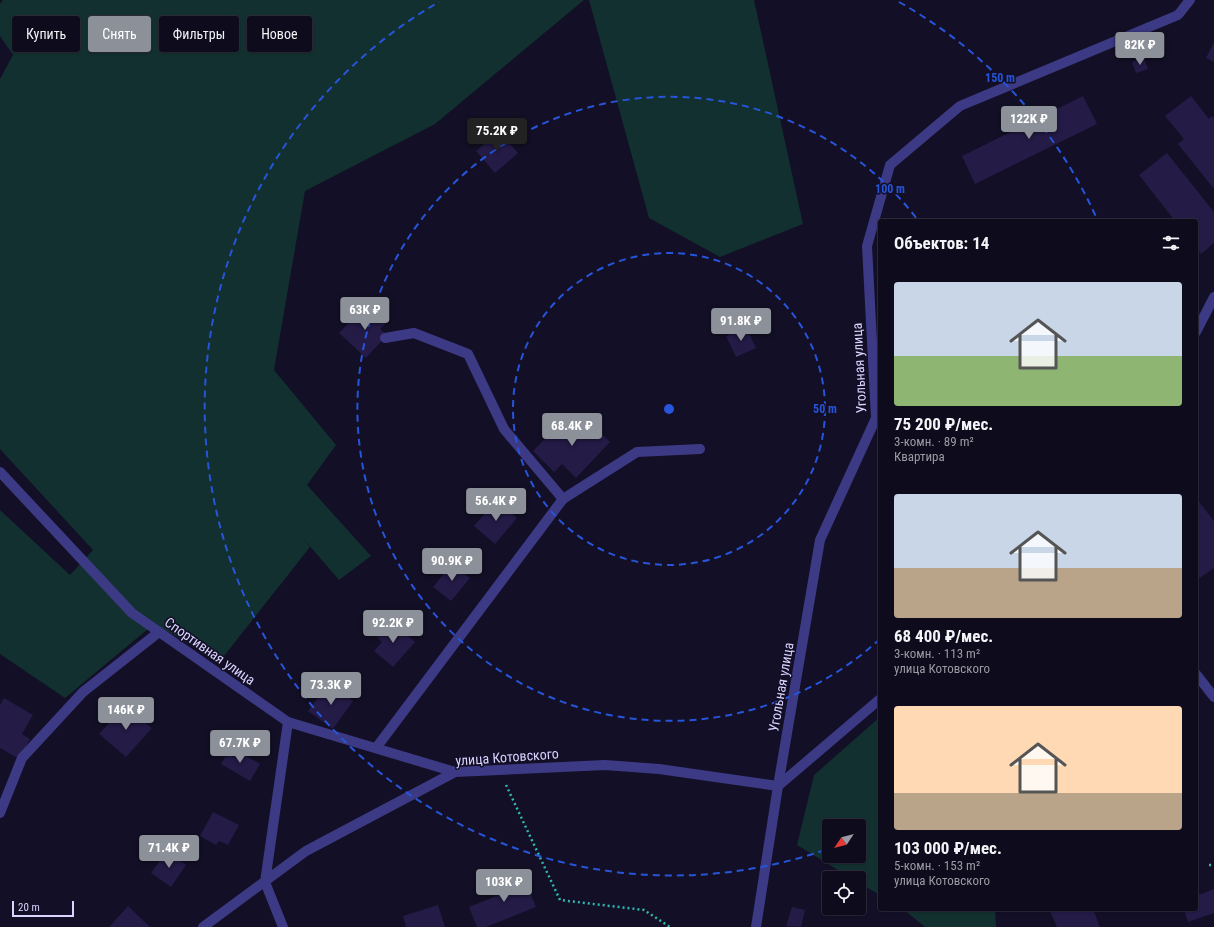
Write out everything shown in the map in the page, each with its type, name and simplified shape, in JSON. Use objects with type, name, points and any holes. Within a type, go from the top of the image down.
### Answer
[{"type":"street","name":"Угольная улица","points":[[756,927],[778,786],[820,540],[876,418],[867,246],[890,165],[960,106],[1178,15],[1190,0]]},
{"type":"street","points":[[1198,328],[1214,297]]},
{"type":"street","points":[[385,338],[414,333],[468,354],[504,429],[563,499]]},
{"type":"street","points":[[376,748],[563,499],[636,452],[700,449]]},
{"type":"street","name":"Спортивная улица","points":[[0,472],[132,613],[288,722],[455,772]]},
{"type":"street","points":[[0,813],[22,758],[83,692],[159,632]]},
{"type":"street","points":[[1198,677],[1214,697]]},
{"type":"street","points":[[778,786],[878,701]]},
{"type":"street","points":[[283,927],[265,882],[288,722]]},
{"type":"street","name":"улица Котовского","points":[[202,927],[306,851],[455,772],[605,765],[659,769],[778,786]]},
{"type":"path","points":[[499,770],[560,900],[644,910],[670,927]]},
{"type":"path","points":[[1209,865],[1214,865]]},
{"type":"green space","points":[[3,0],[584,0],[435,124],[305,191],[274,370],[336,445],[307,485],[371,556],[339,580],[302,537],[310,547],[220,661],[154,624],[65,698],[0,654],[0,510],[70,575],[93,550],[0,449],[0,79],[13,55],[0,36],[0,4]]},
{"type":"green space","points":[[589,0],[754,0],[803,224],[720,257],[649,218]]},
{"type":"green space","points":[[878,719],[878,894],[866,887],[866,871],[840,871],[826,863],[866,863],[866,819],[822,819],[822,860],[797,845],[814,775]]},
{"type":"green space","points":[[905,911],[995,911],[996,927],[925,927]]},
{"type":"building","points":[[1214,42],[1214,62],[1206,58]]},
{"type":"building","points":[[1144,58],[1148,69],[1136,73],[1132,62]]},
{"type":"building","points":[[1083,96],[1097,124],[975,184],[962,156]]},
{"type":"building","points":[[1191,96],[1209,119],[1212,116],[1214,118],[1214,189],[1178,144],[1184,139],[1165,116]]},
{"type":"building","points":[[499,131],[518,153],[495,173],[476,151]]},
{"type":"building","points":[[1167,153],[1214,212],[1214,243],[1201,254],[1198,250],[1198,219],[1173,219],[1139,175]]},
{"type":"building","points":[[366,305],[386,323],[380,329],[387,335],[366,358],[339,333]]},
{"type":"building","points":[[746,327],[756,348],[736,357],[726,336]]},
{"type":"building","points":[[580,414],[610,442],[576,478],[562,464],[554,472],[533,451],[557,426],[564,431]]},
{"type":"building","points":[[496,500],[517,518],[495,544],[474,526]]},
{"type":"building","points":[[1198,501],[1214,521],[1214,568],[1200,578],[1198,576]]},
{"type":"building","points":[[452,564],[470,578],[451,601],[433,587]]},
{"type":"building","points":[[390,620],[415,642],[393,667],[374,651],[382,642],[376,636]]},
{"type":"building","points":[[328,684],[353,701],[333,729],[308,711]]},
{"type":"building","points":[[4,698],[33,715],[22,734],[30,739],[19,759],[0,748],[0,705]]},
{"type":"building","points":[[125,705],[152,728],[126,757],[99,734]]},
{"type":"building","points":[[231,747],[260,764],[250,781],[221,764]]},
{"type":"building","points":[[213,812],[239,825],[228,845],[219,841],[216,845],[200,836]]},
{"type":"building","points":[[167,851],[186,865],[171,887],[151,873]]},
{"type":"building","points":[[522,873],[536,907],[486,927],[477,927],[469,907],[501,894],[497,883]]},
{"type":"building","points":[[1214,889],[1214,913],[1188,922],[1185,911],[1198,911],[1198,895]]},
{"type":"building","points":[[438,905],[445,927],[406,927],[403,916]]},
{"type":"building","points":[[128,906],[150,927],[109,927]]},
{"type":"building","points":[[792,907],[805,910],[801,927],[786,926]]},
{"type":"building","points":[[1050,911],[1094,911],[1100,927],[1057,927]]}]
